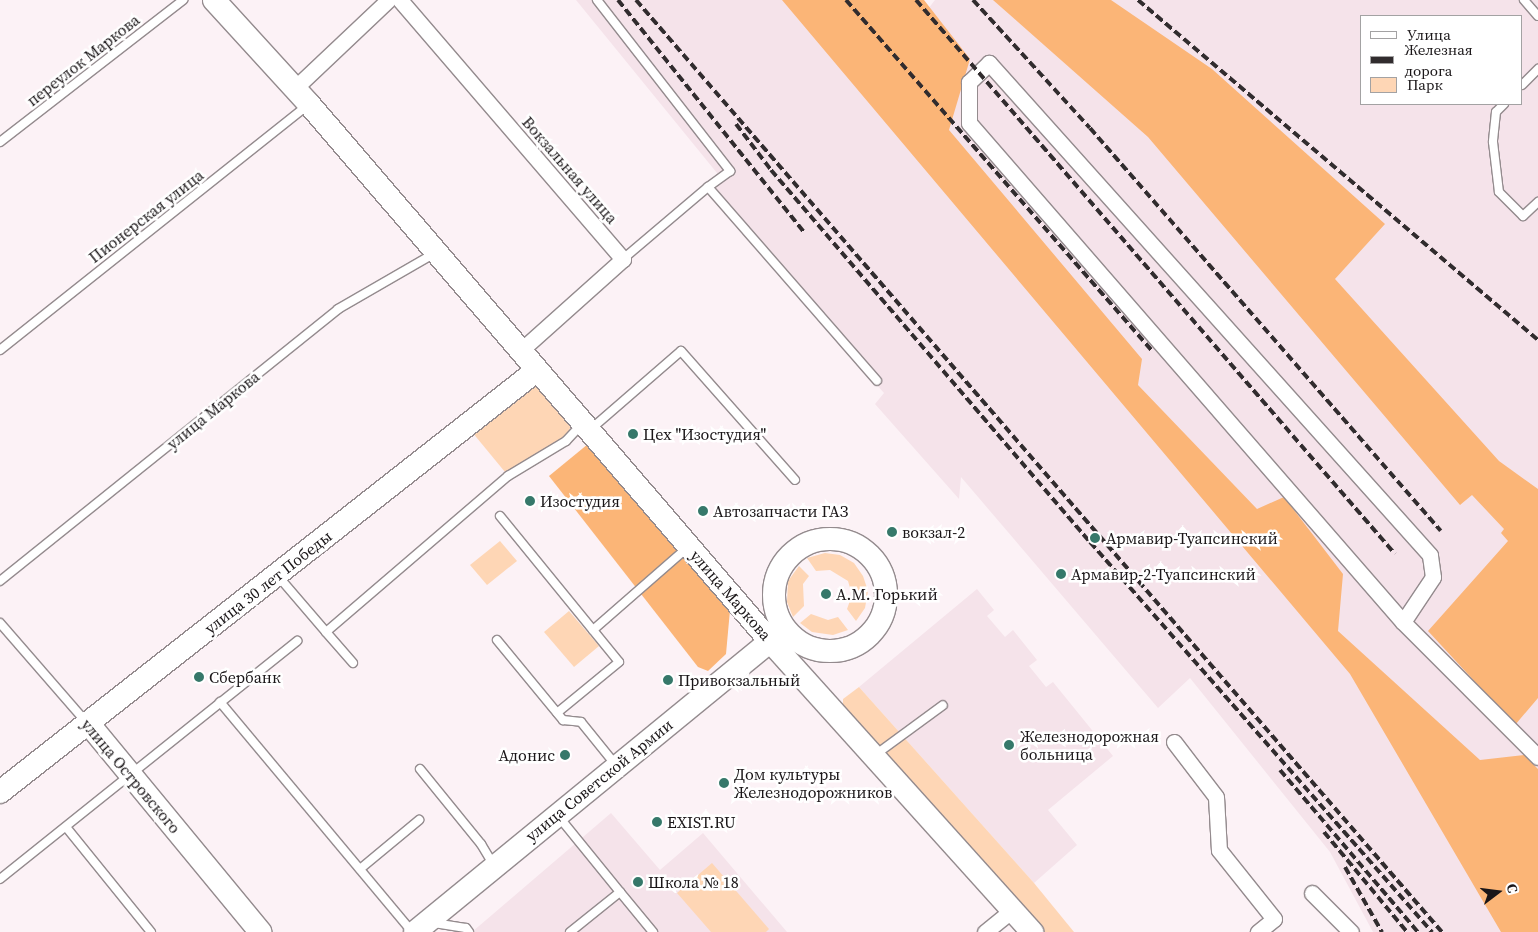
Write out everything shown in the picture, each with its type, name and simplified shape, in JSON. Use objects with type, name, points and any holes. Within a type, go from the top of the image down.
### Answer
[{"type":"main road","name":"улица Маркова","points":[[214,0],[302,96],[536,371],[689,546],[777,635],[875,755],[1032,932]]},
{"type":"main road","name":"улица 30 лет Победы","points":[[0,792],[536,371]]},
{"type":"main road","points":[[836,539],[861,548],[874,560],[883,575],[887,592],[885,610],[878,626],[865,640],[852,647],[823,651],[777,635],[774,588],[783,564],[794,551],[810,542],[836,539]]},
{"type":"main road","name":"улица Советской Армии","points":[[418,929],[777,635]]},
{"type":"main road","name":"улица Островского","points":[[88,723],[260,932]]},
{"type":"street","points":[[302,96],[388,0]]},
{"type":"street","name":"Вокзальная улица","points":[[400,0],[623,259]]},
{"type":"street","points":[[1403,622],[1433,577],[1430,555],[989,63],[969,82],[969,123],[1403,622],[1537,754]]},
{"type":"street","points":[[520,351],[623,259]]},
{"type":"street","points":[[1174,742],[1216,797],[1219,850],[1274,919],[1258,932]]},
{"type":"street","points":[[1312,893],[1351,932]]},
{"type":"street","points":[[985,932],[1012,909]]},
{"type":"lane","name":"переулок Маркова","points":[[0,142],[183,0]]},
{"type":"lane","points":[[597,0],[730,171],[708,187],[623,259]]},
{"type":"lane","points":[[1524,0],[1538,16]]},
{"type":"lane","points":[[1523,84],[1538,69]]},
{"type":"lane","name":"Пионерская улица","points":[[0,350],[302,96]]},
{"type":"lane","points":[[1503,105],[1496,112],[1493,142],[1500,192],[1523,216],[1538,202]]},
{"type":"lane","points":[[708,187],[877,381]]},
{"type":"lane","name":"улица Маркова","points":[[0,581],[338,309],[435,253]]},
{"type":"lane","points":[[326,632],[508,476],[586,427],[680,351],[795,480]]},
{"type":"lane","points":[[500,516],[619,662],[557,713]]},
{"type":"lane","points":[[593,630],[689,546]]},
{"type":"lane","points":[[277,575],[353,663]]},
{"type":"lane","name":"улица Островского","points":[[0,623],[88,723]]},
{"type":"lane","points":[[497,640],[563,720],[581,722],[616,766]]},
{"type":"lane","points":[[0,879],[297,641]]},
{"type":"lane","points":[[220,702],[360,869],[418,929],[466,928],[469,932]]},
{"type":"lane","points":[[875,755],[943,705]]},
{"type":"lane","points":[[420,769],[481,844],[494,866]]},
{"type":"lane","points":[[557,815],[653,932]]},
{"type":"lane","points":[[360,869],[419,820]]},
{"type":"lane","points":[[66,827],[151,932]]},
{"type":"lane","points":[[570,932],[620,892]]},
{"type":"shaded area","points":[[576,0],[836,0],[888,60],[935,0],[1538,0],[1538,932],[1373,932],[1330,852],[1190,678],[1158,708],[961,477],[959,499],[875,404],[884,393],[709,196],[717,173]]},
{"type":"shaded area","points":[[782,0],[924,0],[970,59],[949,130],[1142,359],[1138,385],[1257,509],[1284,497],[1343,574],[1338,631],[1480,760],[1524,755],[1538,769],[1538,932],[1501,932],[1350,674]]},
{"type":"shaded area","points":[[993,0],[1111,0],[1212,69],[1385,224],[1335,279],[1499,461],[1538,489],[1538,698],[1515,725],[1428,631],[1508,541],[1501,533],[1504,529],[1472,495],[1460,505],[1148,137]]},
{"type":"shaded area","points":[[588,444],[730,610],[726,654],[708,671],[698,667],[549,476]]},
{"type":"shaded area","name":"Железнодорожная больница","points":[[977,589],[994,610],[987,616],[1005,637],[1013,630],[1037,660],[1029,666],[1046,687],[1053,682],[1113,756],[1048,810],[1077,845],[1034,883],[859,687]]},
{"type":"shaded area","name":"Школа № 18","points":[[611,813],[660,870],[703,833],[787,932],[472,932]]},
{"type":"green space","points":[[529,385],[541,385],[572,423],[567,436],[530,462],[505,472],[472,432]]},
{"type":"green space","points":[[500,541],[517,561],[487,585],[470,565]]},
{"type":"green space","points":[[825,553],[840,555],[854,563],[863,576],[868,591],[865,608],[856,621],[847,609],[852,595],[848,581],[830,570],[816,571],[807,558]]},
{"type":"green space","points":[[799,566],[809,576],[803,584],[804,606],[793,617],[787,602],[788,581]]},
{"type":"green space","points":[[569,611],[599,646],[574,667],[544,632]]},
{"type":"green space","points":[[811,614],[828,620],[838,617],[848,630],[833,635],[812,632],[800,623]]},
{"type":"green space","points":[[859,687],[1034,883],[1074,932],[1043,932],[843,709],[843,699]]},
{"type":"green space","points":[[712,863],[769,929],[766,932],[711,932],[677,893]]},
{"type":"railway","points":[[618,0],[804,232]]},
{"type":"railway","points":[[636,0],[1442,932]]},
{"type":"railway","points":[[846,0],[1153,352]]},
{"type":"railway","points":[[916,0],[1395,554]]},
{"type":"railway","points":[[973,0],[1090,128],[1441,531]]},
{"type":"railway","points":[[1138,0],[1538,340]]},
{"type":"railway","points":[[736,124],[771,170],[1090,542],[1432,932]]},
{"type":"railway","points":[[1280,770],[1418,932]]},
{"type":"railway","points":[[1324,832],[1407,932]]},
{"type":"railway","points":[[1345,867],[1382,932]]},
{"type":"place","name":"Цех \"Изостудия\"","points":[[633,434]]},
{"type":"place","name":"Изостудия","points":[[530,501]]},
{"type":"place","name":"Автозапчасти ГАЗ","points":[[703,511]]},
{"type":"place","name":"вокзал-2","points":[[892,532]]},
{"type":"place","name":"Армавир-Туапсинский","points":[[1095,538]]},
{"type":"place","name":"Армавир-2-Туапсинский","points":[[1061,574]]},
{"type":"place","name":"А.М. Горький","points":[[826,594]]},
{"type":"place","name":"Сбербанк","points":[[199,677]]},
{"type":"place","name":"Привокзальный","points":[[668,680]]},
{"type":"place","name":"Железнодорожная больница","points":[[1009,745]]},
{"type":"place","name":"Адонис","points":[[565,755]]},
{"type":"place","name":"Дом культуры Железнодорожников","points":[[724,783]]},
{"type":"place","name":"EXIST.RU","points":[[657,822]]},
{"type":"place","name":"Школа № 18","points":[[638,882]]}]
